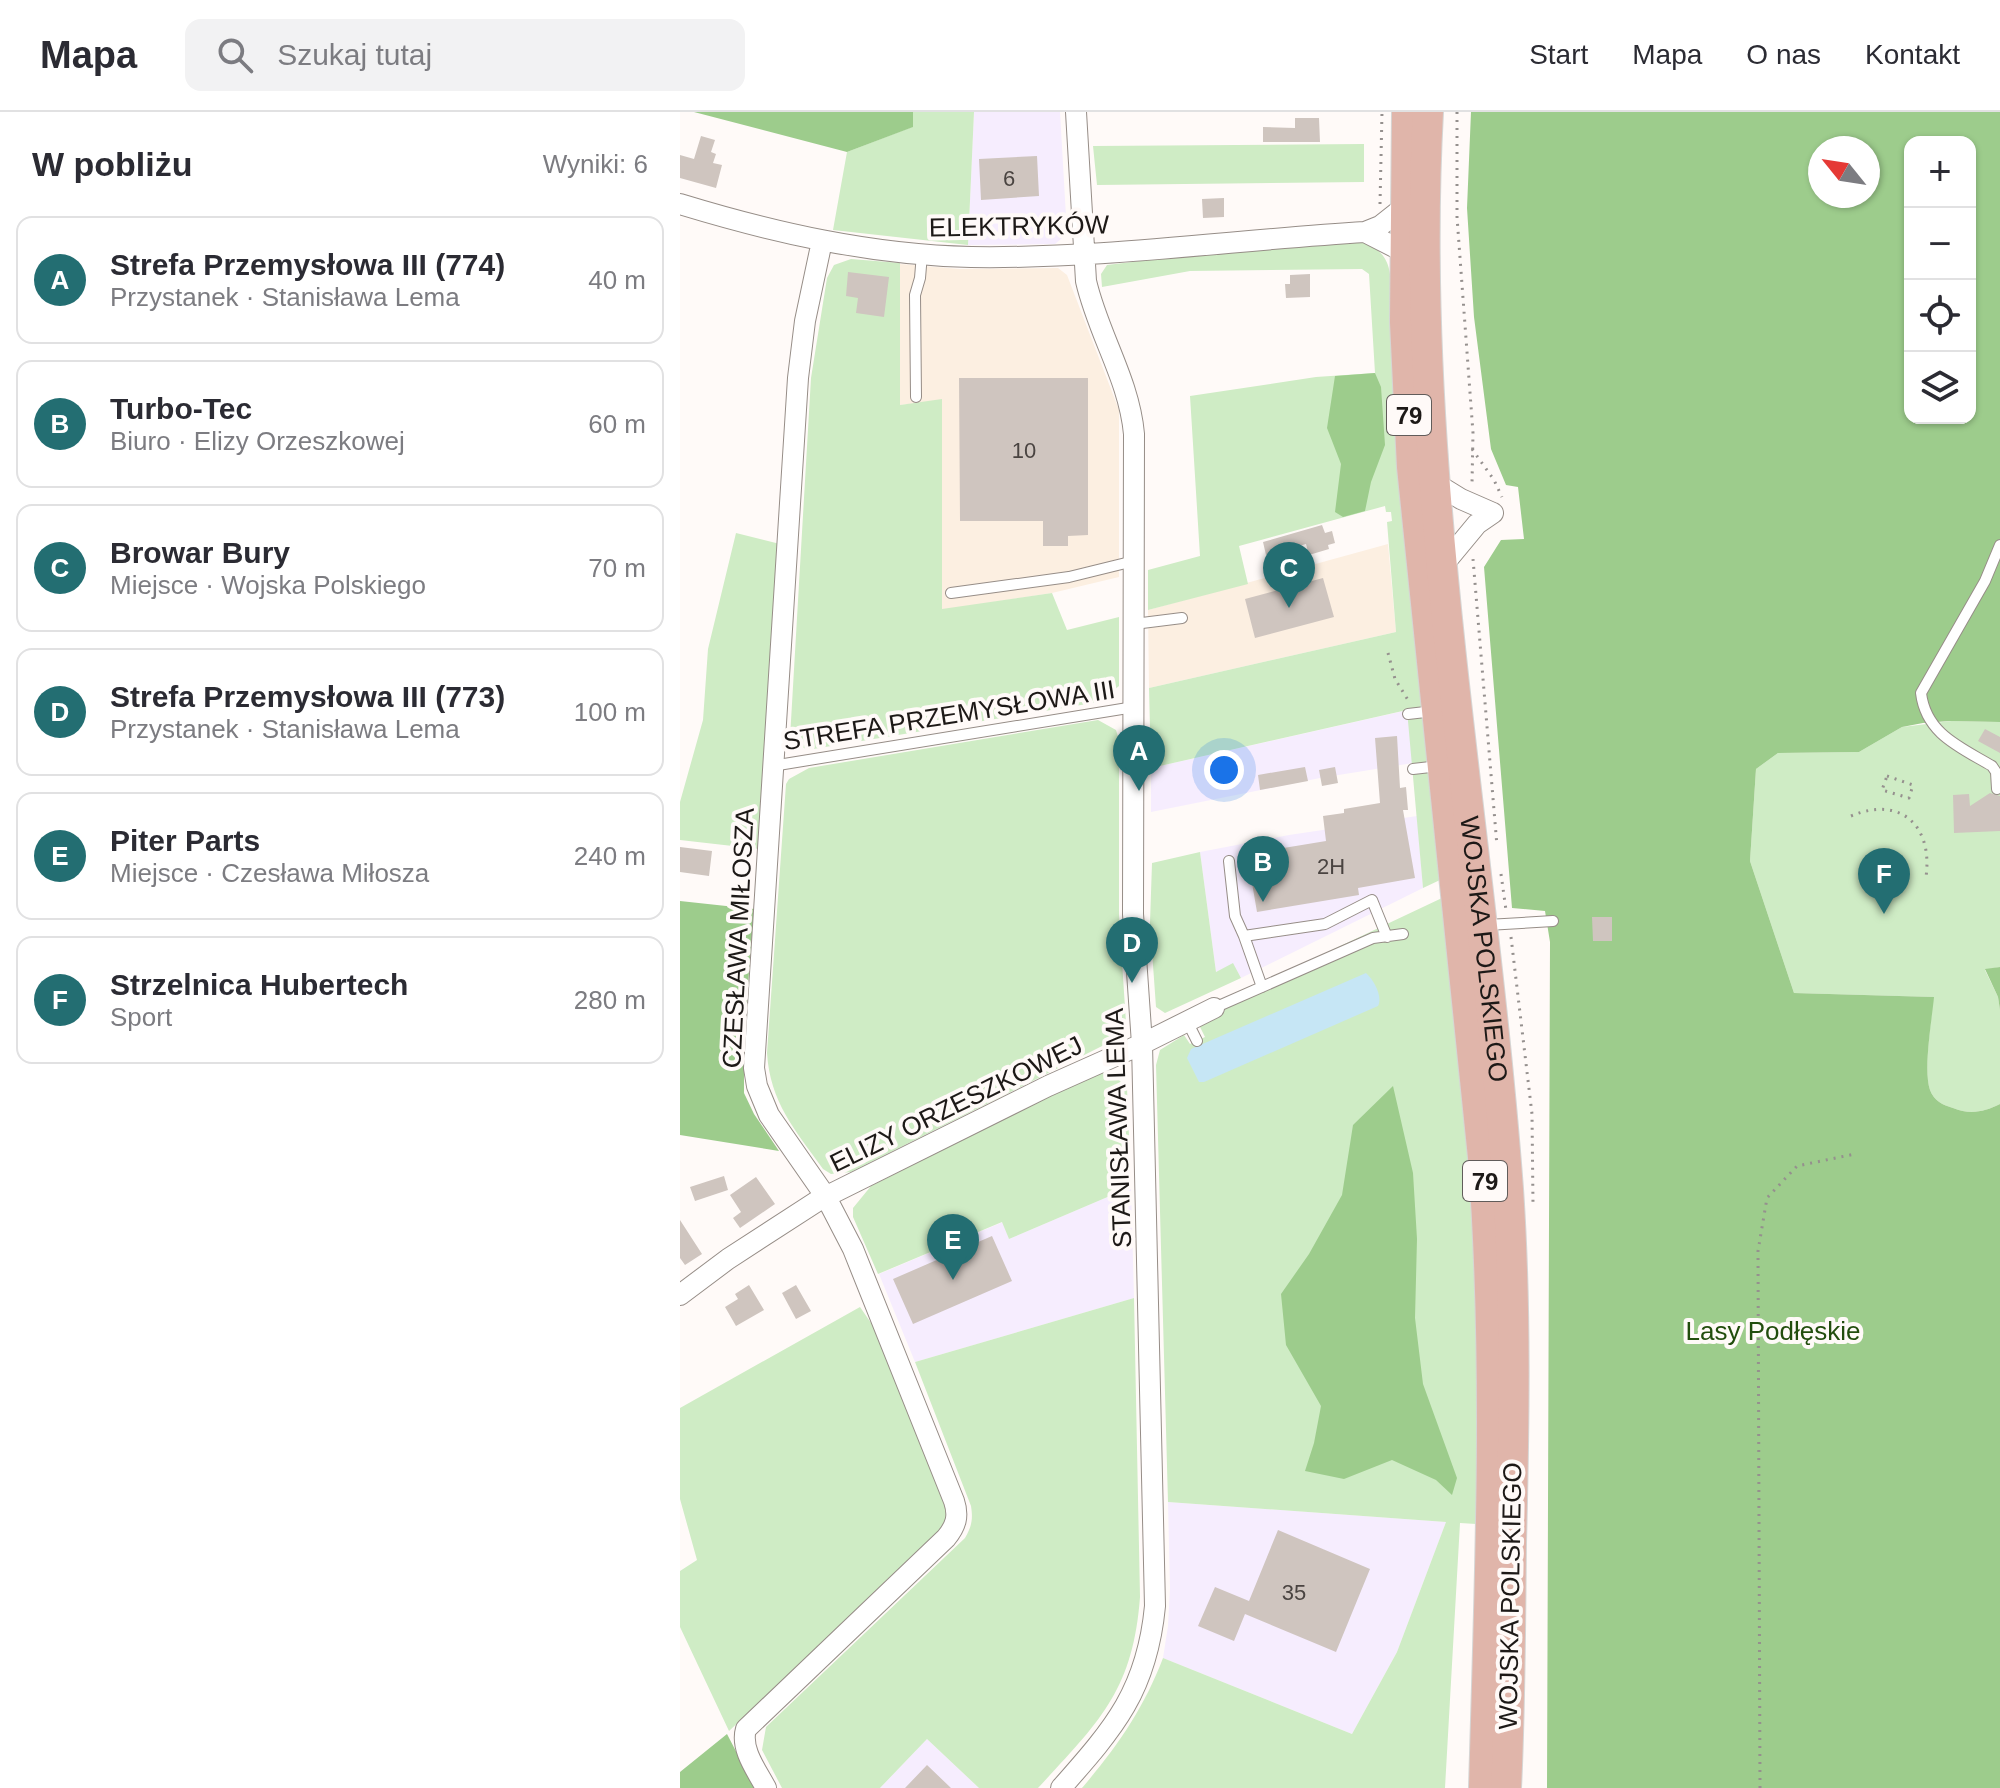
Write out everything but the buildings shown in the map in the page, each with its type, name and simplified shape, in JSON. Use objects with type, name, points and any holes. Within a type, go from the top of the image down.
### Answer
[{"type":"main road","name":"WOJSKA POLSKIEGO","points":[[1407,112],[1392,206],[1404,252],[1420,713],[1483,1157],[1491,1259],[1493,1375],[1484,1788]]},
{"type":"main road","name":"WOJSKA POLSKIEGO","points":[[1428,112],[1426,325],[1435,483],[1507,1178],[1513,1286],[1515,1387],[1506,1788]]},
{"type":"street","name":"STANISŁAWA LEMA","points":[[1061,1788],[1107,1735],[1126,1707],[1143,1670],[1155,1606],[1142,1044],[1133,914],[1134,434],[1130,404],[1112,372],[1092,305],[1073,167],[1076,112]]},
{"type":"street","name":"ELEKTRYKÓW","points":[[680,204],[822,241],[971,257],[1084,254],[1365,232],[1380,226],[1392,206]]},
{"type":"street","points":[[1365,232],[1404,252]]},
{"type":"street","name":"CZESŁAWA MIŁOSZA","points":[[766,1788],[747,1750],[746,1729],[946,1538],[956,1521],[954,1501],[861,1267],[826,1197],[769,1115],[757,1086],[754,1068],[800,356],[822,241]]},
{"type":"street","points":[[1435,483],[1472,505],[1493,513],[1477,524],[1443,565]]},
{"type":"street","name":"ELIZY ORZESZKOWEJ","points":[[680,1295],[792,1216],[826,1197],[1048,1086],[1214,1008]]},
{"type":"lane","points":[[916,397],[915,295],[922,254]]},
{"type":"lane","points":[[1997,789],[1996,772],[1992,766],[1956,747],[1938,731],[1923,707],[1921,693],[1985,581],[2000,545]]},
{"type":"lane","points":[[951,593],[1069,577],[1135,560]]},
{"type":"lane","points":[[1134,624],[1182,618]]},
{"type":"lane","name":"STREFA PRZEMYSŁOWA III","points":[[772,766],[1134,707]]},
{"type":"lane","points":[[1229,861],[1235,916],[1262,987]]},
{"type":"lane","points":[[1244,936],[1325,924],[1372,900],[1387,937]]},
{"type":"lane","points":[[1480,925],[1553,921]]},
{"type":"lane","name":"ELIZY ORZESZKOWEJ","points":[[1214,1008],[1373,938],[1403,934]]},
{"type":"lane","points":[[1187,1021],[1197,1041]]},
{"type":"path","points":[[1382,112],[1392,206]]},
{"type":"path","points":[[1457,112],[1457,217],[1473,433],[1472,486]]},
{"type":"path","points":[[1472,449],[1494,480],[1504,501]]},
{"type":"path","points":[[1473,552],[1483,701],[1498,851]]},
{"type":"path","points":[[1388,653],[1395,679],[1420,713]]},
{"type":"path","points":[[1887,776],[1913,785],[1909,798],[1882,790],[1887,776]]},
{"type":"path","points":[[1851,816],[1864,810],[1884,809],[1899,813],[1913,822],[1927,845],[1926,877]]},
{"type":"path","points":[[1760,1788],[1758,1251],[1767,1198],[1797,1166],[1855,1154]]},
{"type":"shaded area","points":[[974,112],[1060,112],[1067,234],[1055,244],[968,245]]},
{"type":"shaded area","points":[[900,264],[960,269],[1058,268],[1067,275],[1119,410],[1119,577],[1052,593],[942,610],[942,400],[900,405]]},
{"type":"shaded area","points":[[1388,544],[1396,632],[1149,688],[1148,610]]},
{"type":"shaded area","points":[[1408,710],[1413,763],[1151,812],[1151,768]]},
{"type":"shaded area","points":[[1417,816],[1423,888],[1241,978],[1233,964],[1216,972],[1200,852]]},
{"type":"shaded area","points":[[1131,1187],[1134,1298],[915,1362],[879,1274],[1003,1222],[1009,1239]]},
{"type":"shaded area","points":[[1168,1502],[1446,1522],[1397,1652],[1352,1734],[1163,1658],[1170,1588]]},
{"type":"shaded area","points":[[927,1739],[979,1788],[880,1788]]},
{"type":"green space","points":[[694,112],[913,112],[913,127],[847,152]]},
{"type":"green space","points":[[913,112],[974,112],[968,245],[833,230],[847,152],[912,127]]},
{"type":"green space","name":"Lasy Podłęskie","points":[[1471,112],[2000,112],[2000,722],[1950,721],[1902,727],[1859,752],[1778,753],[1756,769],[1750,861],[1794,993],[1934,997],[1928,1058],[1928,1081],[1932,1094],[1942,1104],[1971,1112],[2000,1104],[2000,1788],[1547,1788],[1550,942],[1545,911],[1512,908],[1484,567],[1501,540],[1524,539],[1518,487],[1506,485],[1491,449],[1474,317],[1467,208]]},
{"type":"green space","points":[[1364,144],[1364,182],[1097,185],[1093,146]]},
{"type":"green space","points":[[1356,240],[1379,251],[1390,274],[1393,364],[1440,880],[1423,888],[1407,710],[1151,768],[1149,688],[1396,632],[1387,522],[1392,521],[1391,512],[1386,512],[1385,506],[1239,546],[1248,584],[1148,610],[1148,570],[1200,556],[1190,396],[1316,377],[1375,373],[1369,274],[1362,269],[1190,271],[1102,287],[1101,274],[1107,265],[1274,245]]},
{"type":"green space","points":[[851,259],[900,263],[900,405],[942,399],[942,609],[1052,593],[1067,630],[1119,617],[1119,686],[1099,702],[807,750],[790,738],[811,378],[827,278],[834,265]]},
{"type":"green space","points":[[1375,373],[1381,387],[1385,445],[1371,482],[1365,511],[1343,517],[1335,512],[1341,464],[1327,428],[1335,376]]},
{"type":"green space","points":[[736,533],[780,544],[759,849],[680,840],[680,802],[703,720],[708,649]]},
{"type":"green space","points":[[1098,720],[1116,730],[1119,740],[1119,915],[1126,1023],[1122,1036],[851,1172],[831,1174],[823,1169],[786,1115],[773,1086],[767,1053],[786,784],[809,768]]},
{"type":"green space","points":[[1951,721],[2000,722],[2000,967],[1985,970],[1998,997],[2000,1010],[2000,1104],[1977,1112],[1946,1105],[1936,1100],[1930,1090],[1928,1058],[1933,997],[1794,993],[1750,861],[1756,769],[1778,753],[1859,752],[1902,727]]},
{"type":"green space","points":[[1200,852],[1216,972],[1233,963],[1241,978],[1165,1013],[1156,1007],[1150,923],[1152,863]]},
{"type":"green space","points":[[1442,898],[1470,1165],[1479,1329],[1476,1524],[1460,1523],[1445,1788],[1082,1788],[1128,1726],[1163,1658],[1352,1734],[1397,1652],[1446,1522],[1168,1502],[1156,1065],[1160,1050],[1184,1035],[1190,1044],[1205,1037],[1196,1019],[1258,985]]},
{"type":"green space","points":[[680,901],[754,909],[744,1036],[744,1093],[779,1151],[680,1135]]},
{"type":"green space","points":[[2000,967],[2000,1010],[1998,997],[1985,969]]},
{"type":"green space","points":[[1099,1071],[1116,1077],[1127,1088],[1131,1187],[1009,1239],[1002,1222],[878,1274],[853,1217],[853,1208],[871,1186]]},
{"type":"green space","points":[[1393,1086],[1413,1173],[1417,1239],[1415,1318],[1423,1384],[1457,1478],[1452,1495],[1436,1480],[1392,1460],[1344,1479],[1305,1471],[1321,1406],[1286,1345],[1281,1294],[1309,1254],[1342,1195],[1353,1125]]},
{"type":"green space","points":[[1134,1298],[1140,1597],[1130,1657],[1121,1681],[1095,1723],[1038,1788],[979,1788],[927,1739],[880,1788],[782,1788],[762,1750],[766,1727],[965,1538],[971,1526],[971,1506],[915,1362]]},
{"type":"green space","points":[[860,1307],[878,1333],[947,1509],[946,1519],[938,1533],[729,1731],[680,1627],[680,1571],[697,1560],[680,1499],[680,1408]]},
{"type":"green space","points":[[727,1734],[755,1788],[680,1788],[680,1772]]},
{"type":"water","points":[[1366,973],[1377,989],[1378,1006],[1199,1082],[1187,1058],[1191,1049]]},
{"type":"place","name":"Browar Bury","points":[[1289,608]]},
{"type":"place","name":"Strefa Przemysłowa III (774)","points":[[1139,791]]},
{"type":"place","name":"Turbo-Tec","points":[[1263,902]]},
{"type":"place","name":"Strzelnica Hubertech","points":[[1884,914]]},
{"type":"place","name":"Strefa Przemysłowa III (773)","points":[[1132,983]]},
{"type":"place","name":"Piter Parts","points":[[953,1280]]}]
